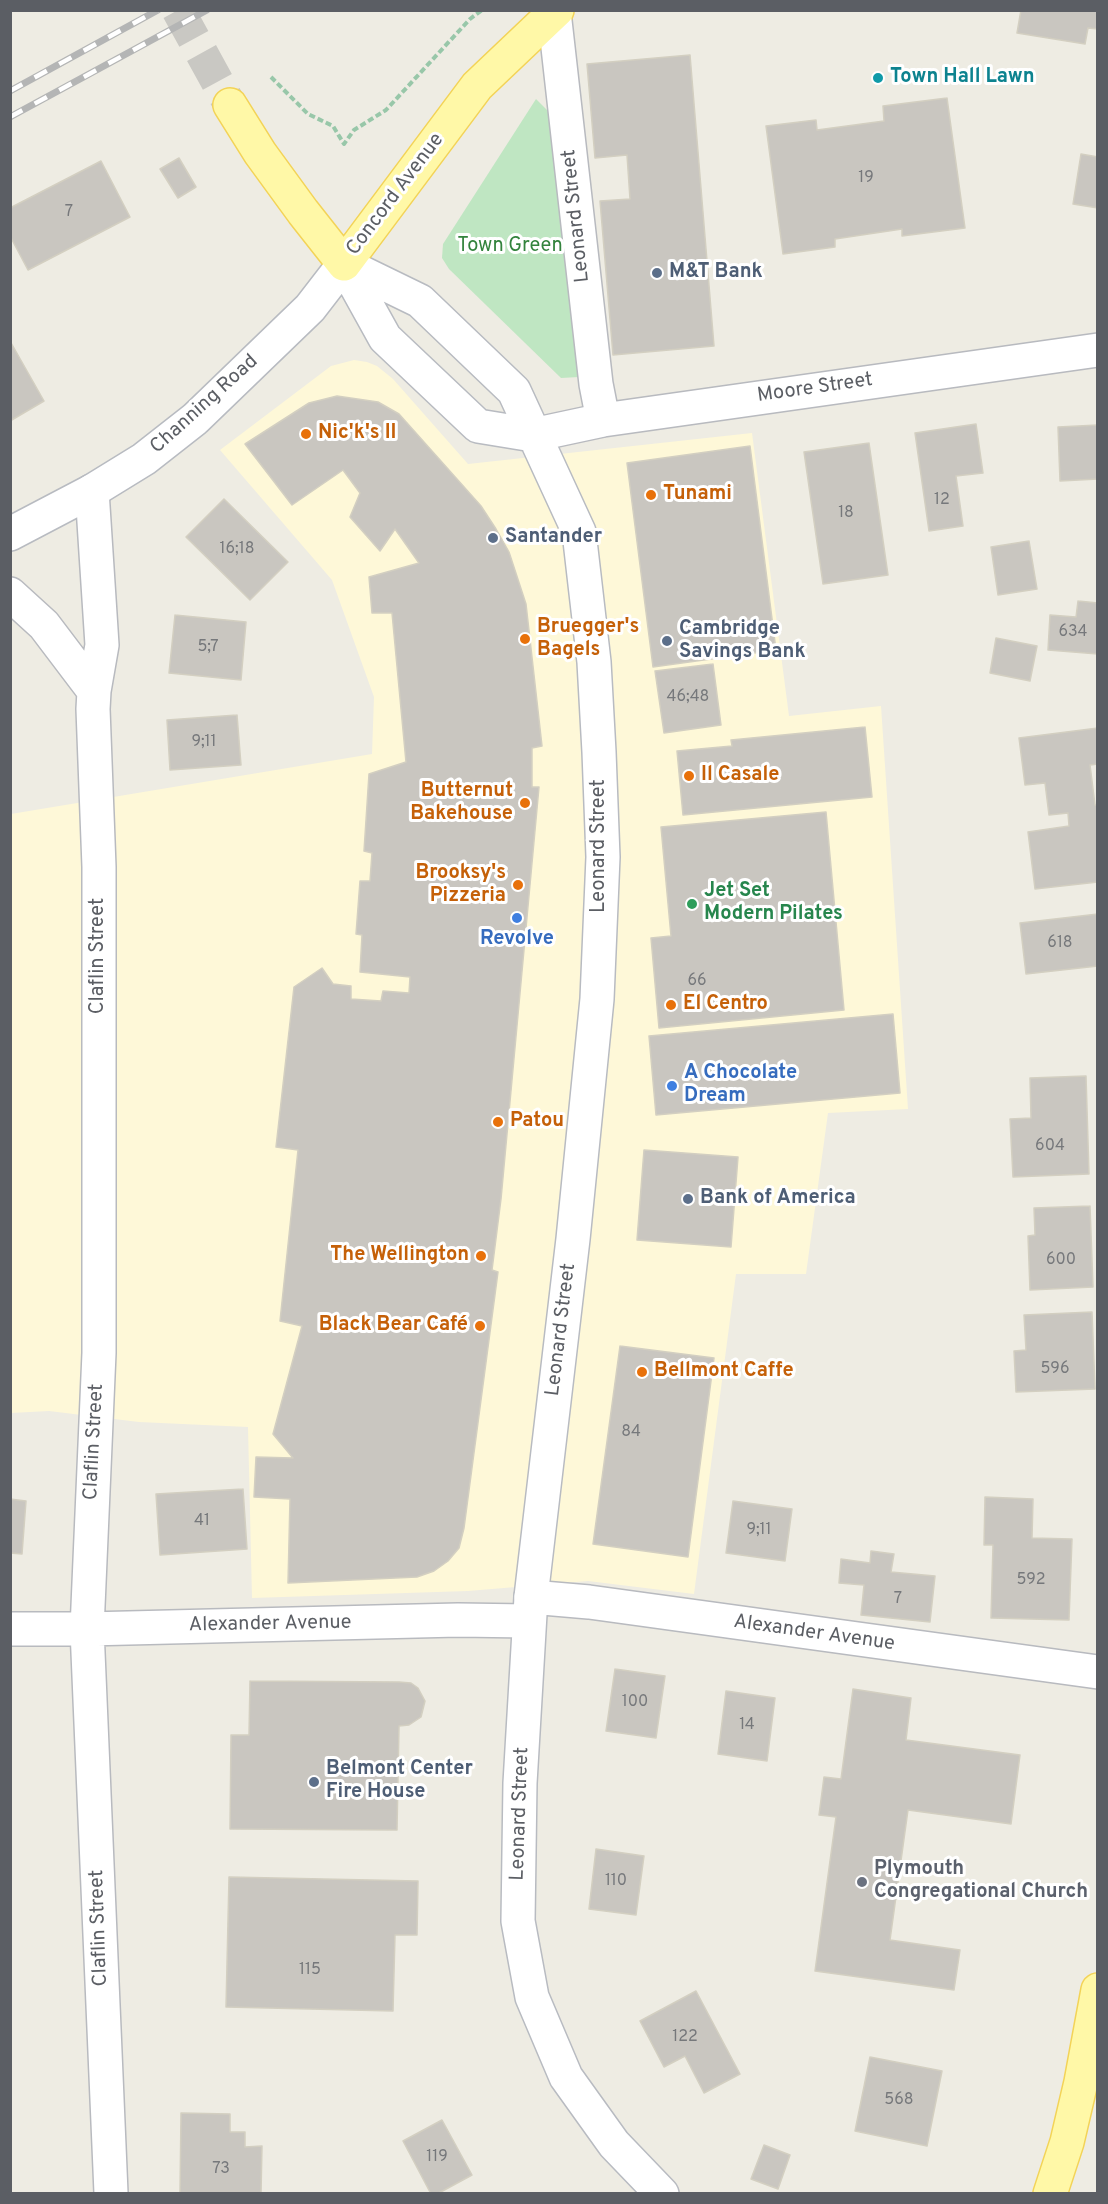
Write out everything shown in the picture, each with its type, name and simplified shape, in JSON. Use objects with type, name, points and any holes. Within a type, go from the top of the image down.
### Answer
[{"type":"main road","name":"Concord Avenue","points":[[230,105],[260,153],[344,264],[477,86],[555,11]]},
{"type":"main road","points":[[1050,2193],[1067,2142],[1079,2092],[1098,1990]]},
{"type":"street","name":"Leonard Street","points":[[555,11],[596,384],[603,420]]},
{"type":"street","name":"Leonard Street","points":[[344,264],[420,301],[514,391],[579,532],[594,662],[603,857],[597,999],[573,1239],[530,1609],[520,1783],[518,1921],[532,1998],[566,2077],[614,2144],[662,2193]]},
{"type":"street","points":[[344,264],[385,338],[478,426],[533,435]]},
{"type":"street","name":"Channing Road","points":[[10,534],[92,491],[144,459],[195,418],[310,308],[344,264]]},
{"type":"street","name":"Moore Street","points":[[533,435],[603,420],[1098,350]]},
{"type":"street","name":"Claflin Street","points":[[92,491],[102,645],[93,690],[99,867],[99,1353],[87,1629],[111,2193]]},
{"type":"street","points":[[10,594],[44,625],[93,690]]},
{"type":"street","name":"Alexander Avenue","points":[[10,1629],[458,1620],[589,1602],[1098,1672]]},
{"type":"path","points":[[271,76],[308,114],[333,126],[345,144],[354,130],[386,110],[470,19],[482,10]]},
{"type":"shaded area","points":[[354,360],[377,366],[393,379],[468,464],[752,433],[789,716],[881,706],[908,1109],[828,1113],[806,1274],[736,1274],[694,1594],[588,1581],[468,1591],[252,1598],[248,1427],[139,1422],[49,1411],[11,1413],[11,814],[372,754],[374,697],[332,580],[220,450],[331,366]]},
{"type":"green space","name":"Town Green","points":[[536,99],[547,110],[556,126],[579,377],[561,378],[449,269],[442,258],[443,244]]},
{"type":"building","points":[[1021,10],[1098,10],[1098,29],[1088,28],[1085,44],[1017,33]]},
{"type":"building","name":"M&T Bank","points":[[690,55],[714,346],[613,355],[600,201],[630,199],[627,155],[595,158],[587,64]]},
{"type":"building","points":[[947,98],[965,228],[902,236],[902,229],[835,239],[835,247],[783,254],[766,126],[816,120],[817,130],[884,121],[883,106]]},
{"type":"building","points":[[1081,154],[1098,157],[1098,208],[1073,204]]},
{"type":"building","points":[[179,158],[196,187],[178,198],[160,169]]},
{"type":"building","points":[[101,161],[130,217],[28,270],[10,236],[10,208]]},
{"type":"building","points":[[10,341],[44,401],[10,421]]},
{"type":"building","points":[[337,396],[378,402],[399,414],[481,506],[496,529],[509,552],[526,604],[542,746],[532,748],[532,787],[539,787],[501,1199],[492,1270],[498,1272],[464,1528],[459,1548],[448,1561],[434,1571],[417,1577],[288,1583],[290,1499],[254,1497],[256,1457],[293,1458],[273,1434],[302,1326],[280,1321],[298,1150],[276,1147],[294,987],[322,968],[333,984],[351,986],[351,999],[381,1001],[383,991],[409,993],[410,977],[360,972],[362,935],[356,934],[360,881],[370,881],[372,853],[364,851],[369,774],[406,762],[392,613],[372,613],[369,577],[419,563],[395,529],[380,551],[350,517],[360,493],[343,470],[292,505],[245,444],[309,403]]},
{"type":"building","points":[[976,424],[983,473],[956,476],[963,526],[929,531],[915,433]]},
{"type":"building","points":[[1098,425],[1098,479],[1060,481],[1058,427]]},
{"type":"building","points":[[869,443],[888,575],[823,584],[804,452]]},
{"type":"building","points":[[750,446],[776,650],[653,667],[627,463]]},
{"type":"building","points":[[224,499],[288,562],[250,600],[186,537]]},
{"type":"building","points":[[1029,541],[1037,589],[998,595],[991,547]]},
{"type":"building","points":[[1078,601],[1098,603],[1098,654],[1048,650],[1050,615],[1076,617]]},
{"type":"building","points":[[175,615],[246,622],[241,680],[169,673]]},
{"type":"building","points":[[996,638],[1037,646],[1030,681],[990,673]]},
{"type":"building","points":[[713,664],[721,725],[664,733],[655,671]]},
{"type":"building","points":[[237,715],[241,765],[170,770],[167,720]]},
{"type":"building","points":[[865,727],[872,797],[683,815],[677,751],[732,746],[731,740]]},
{"type":"building","points":[[1098,728],[1098,764],[1090,765],[1095,805],[1098,805],[1098,882],[1035,889],[1028,832],[1069,826],[1068,813],[1049,815],[1045,783],[1025,785],[1019,738]]},
{"type":"building","points":[[826,812],[844,1010],[659,1028],[651,938],[671,936],[661,827]]},
{"type":"building","points":[[1098,914],[1098,966],[1026,974],[1020,923]]},
{"type":"building","points":[[893,1014],[900,1093],[656,1115],[649,1036]]},
{"type":"building","points":[[1086,1076],[1089,1174],[1013,1177],[1010,1119],[1031,1118],[1030,1078]]},
{"type":"building","name":"Bank of America","points":[[644,1150],[738,1157],[731,1247],[637,1240]]},
{"type":"building","points":[[1090,1206],[1093,1287],[1030,1290],[1028,1236],[1035,1235],[1034,1208]]},
{"type":"building","points":[[1092,1312],[1095,1389],[1016,1392],[1014,1351],[1026,1350],[1024,1315]]},
{"type":"building","points":[[620,1346],[714,1358],[688,1557],[593,1544]]},
{"type":"building","points":[[243,1489],[247,1549],[160,1555],[156,1494]]},
{"type":"building","points":[[985,1497],[1033,1499],[1032,1538],[1072,1539],[1069,1620],[991,1618],[993,1545],[984,1545]]},
{"type":"building","points":[[10,1499],[26,1501],[22,1554],[10,1553]]},
{"type":"building","points":[[733,1501],[792,1509],[785,1561],[726,1553]]},
{"type":"building","points":[[871,1551],[894,1554],[891,1572],[935,1576],[930,1622],[861,1615],[864,1585],[839,1583],[841,1559],[870,1563]]},
{"type":"building","points":[[615,1669],[665,1676],[656,1738],[606,1731]]},
{"type":"building","name":"Belmont Center Fire House","points":[[250,1681],[399,1682],[411,1683],[418,1688],[425,1701],[421,1717],[409,1725],[399,1726],[397,1830],[230,1829],[231,1735],[249,1735]]},
{"type":"building","name":"Plymouth Congregational Church","points":[[853,1689],[911,1698],[906,1740],[1020,1755],[1011,1824],[908,1810],[890,1940],[960,1950],[954,1990],[815,1971],[836,1817],[819,1815],[824,1777],[841,1779]]},
{"type":"building","points":[[726,1691],[775,1698],[767,1761],[718,1754]]},
{"type":"building","points":[[596,1849],[644,1856],[636,1915],[589,1909]]},
{"type":"building","points":[[229,1877],[418,1881],[417,1935],[395,1935],[393,2011],[226,2007]]},
{"type":"building","points":[[696,1991],[740,2074],[704,2093],[685,2056],[664,2067],[640,2021]]},
{"type":"building","points":[[870,2057],[942,2071],[927,2146],[855,2131]]},
{"type":"building","points":[[181,2113],[230,2114],[230,2132],[245,2132],[245,2147],[262,2146],[261,2194],[180,2194]]},
{"type":"building","points":[[442,2120],[472,2175],[437,2194],[431,2194],[403,2141]]},
{"type":"building","points":[[764,2145],[790,2155],[778,2189],[751,2179]]},
{"type":"tunnel","points":[[178,10],[230,105]]},
{"type":"railway","points":[[10,91],[158,10]]},
{"type":"railway","points":[[10,117],[207,10]]},
{"type":"place","name":"Town Hall Lawn","points":[[878,78]]},
{"type":"place","name":"M&T Bank","points":[[657,273]]},
{"type":"place","name":"Nic'k's II","points":[[306,434]]},
{"type":"place","name":"Tunami","points":[[651,495]]},
{"type":"place","name":"Santander","points":[[493,538]]},
{"type":"place","name":"Bruegger's Bagels","points":[[525,639]]},
{"type":"place","name":"Cambridge Savings Bank","points":[[667,641]]},
{"type":"place","name":"Il Casale","points":[[689,776]]},
{"type":"place","name":"Butternut Bakehouse","points":[[525,803]]},
{"type":"place","name":"Brooksy's Pizzeria","points":[[518,885]]},
{"type":"place","name":"Jet Set Modern Pilates","points":[[692,904]]},
{"type":"place","name":"Revolve","points":[[517,918]]},
{"type":"place","name":"El Centro","points":[[671,1005]]},
{"type":"place","name":"A Chocolate Dream","points":[[672,1086]]},
{"type":"place","name":"Patou","points":[[498,1122]]},
{"type":"place","name":"Bank of America","points":[[688,1199]]},
{"type":"place","name":"The Wellington","points":[[481,1256]]},
{"type":"place","name":"Black Bear Café","points":[[480,1326]]},
{"type":"place","name":"Bellmont Caffe","points":[[642,1372]]},
{"type":"place","name":"Belmont Center Fire House","points":[[314,1782]]},
{"type":"place","name":"Plymouth Congregational Church","points":[[862,1882]]}]
